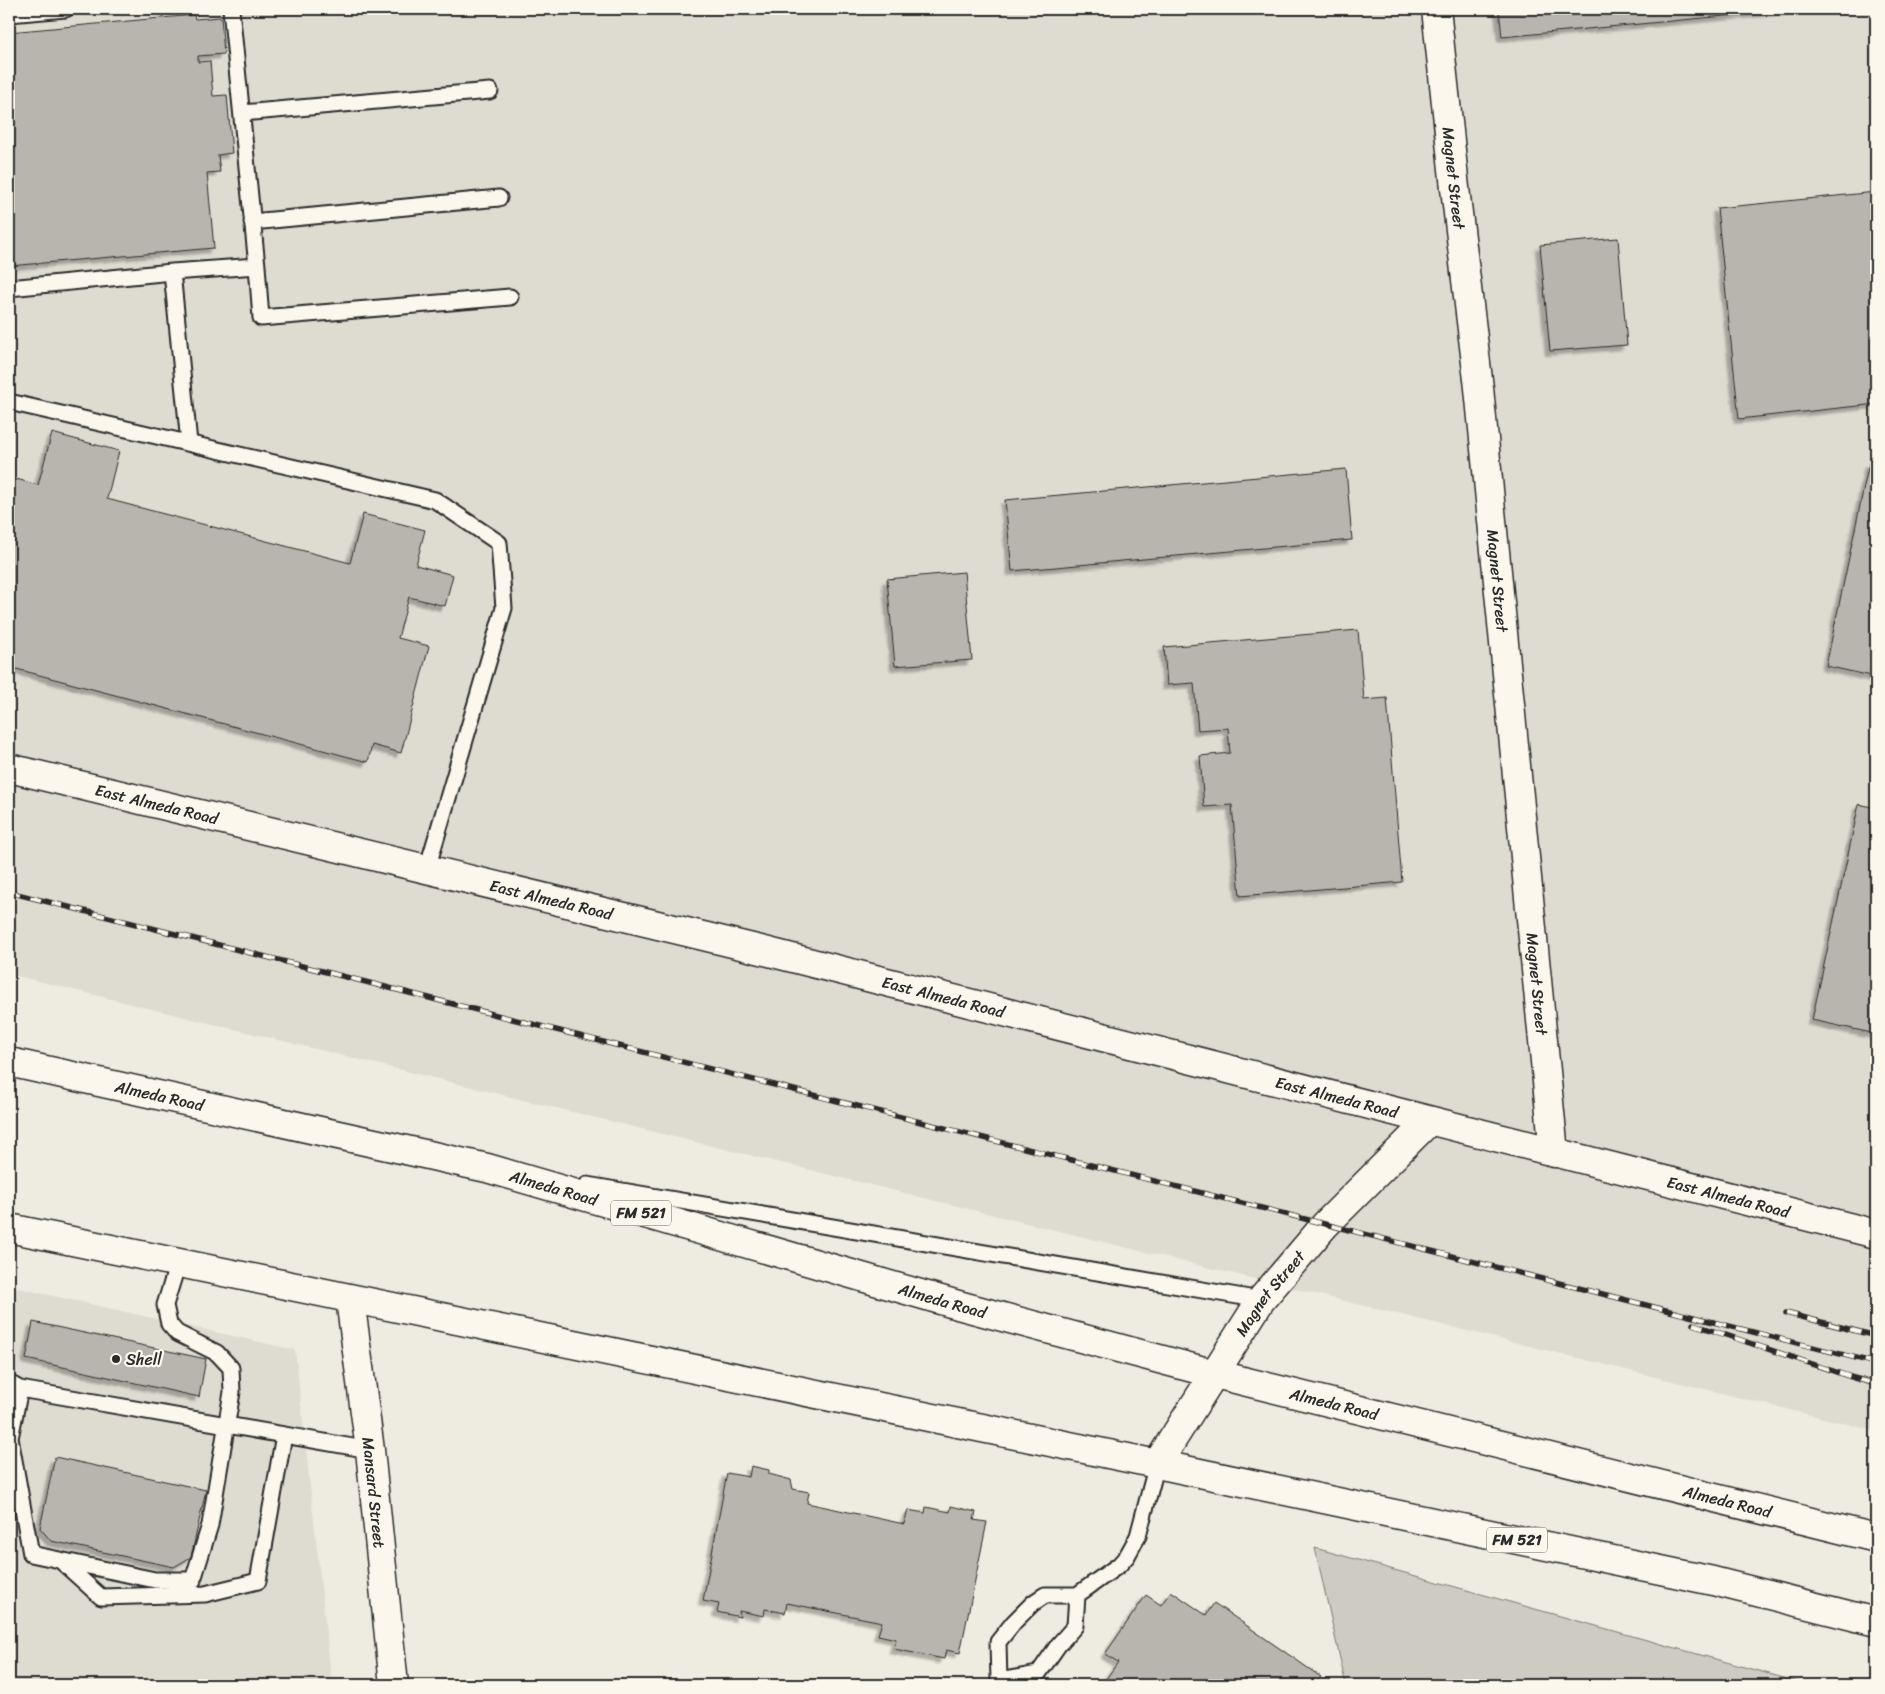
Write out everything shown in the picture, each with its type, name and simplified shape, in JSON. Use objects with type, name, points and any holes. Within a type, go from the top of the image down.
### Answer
[{"type":"street","name":"Magnet Street","points":[[1436,9],[1479,388],[1554,1153]]},
{"type":"street","name":"East Almeda Road","points":[[9,768],[769,952],[1876,1234]]},
{"type":"street","name":"Almeda Road","points":[[9,1062],[488,1168],[882,1283],[1215,1374],[1876,1538]]},
{"type":"street","name":"Magnet Street","points":[[1157,1464],[1261,1300],[1325,1225],[1430,1121]]},
{"type":"street","name":"FM 521","points":[[9,1228],[350,1300],[1157,1464],[1713,1581],[1876,1622]]},
{"type":"street","name":"Mansard Street","points":[[350,1300],[370,1450],[394,1685]]},
{"type":"lane","points":[[9,14],[66,9]]},
{"type":"lane","points":[[231,9],[262,318],[510,296]]},
{"type":"lane","points":[[242,113],[490,91]]},
{"type":"lane","points":[[252,222],[499,198]]},
{"type":"lane","points":[[9,288],[172,272],[257,266]]},
{"type":"lane","points":[[172,272],[189,443]]},
{"type":"lane","points":[[9,402],[435,500],[499,543],[504,608],[426,868]]},
{"type":"lane","points":[[488,1168],[1261,1300]]},
{"type":"lane","points":[[178,1264],[165,1305],[169,1324],[177,1333],[217,1353],[231,1368],[232,1392],[227,1425],[210,1526],[193,1580],[155,1580],[30,1554],[10,1438],[15,1386],[227,1425],[370,1450]]},
{"type":"lane","points":[[60,1561],[101,1597],[205,1594],[258,1581],[284,1435]]},
{"type":"lane","points":[[1077,1595],[1075,1626],[1059,1644],[1038,1674],[998,1683],[998,1642],[1033,1603],[1045,1595],[1077,1595],[1127,1556],[1138,1536],[1157,1464]]},
{"type":"shaded area","points":[[9,9],[1876,9],[1876,1431],[9,974]]},
{"type":"shaded area","points":[[9,1286],[295,1350],[332,1685],[9,1685]]},
{"type":"shaded area","points":[[1315,1548],[1809,1685],[1346,1685]]},
{"type":"building","points":[[1499,9],[1799,9],[1502,37]]},
{"type":"building","points":[[194,15],[195,19],[221,17],[224,54],[198,56],[198,62],[210,61],[213,96],[227,95],[232,153],[218,155],[220,172],[207,173],[214,248],[9,266],[9,32]]},
{"type":"building","points":[[1876,192],[1876,404],[1739,419],[1717,208]]},
{"type":"building","points":[[1618,238],[1627,345],[1550,351],[1540,245]]},
{"type":"building","points":[[52,433],[119,451],[107,499],[350,563],[363,514],[425,530],[416,565],[453,575],[445,606],[409,597],[398,638],[429,646],[401,753],[372,745],[368,762],[9,667],[9,477],[38,485]]},
{"type":"building","points":[[1869,463],[1876,464],[1876,677],[1826,666]]},
{"type":"building","points":[[1346,469],[1352,540],[1012,571],[1005,500]]},
{"type":"building","points":[[964,572],[972,660],[895,666],[887,579]]},
{"type":"building","points":[[1358,630],[1364,700],[1387,698],[1402,882],[1240,896],[1232,805],[1204,807],[1200,756],[1230,753],[1228,728],[1198,730],[1194,683],[1167,685],[1164,647]]},
{"type":"building","points":[[1859,804],[1876,808],[1876,1034],[1812,1020]]},
{"type":"building","name":"Shell","points":[[33,1322],[206,1359],[199,1397],[26,1359]]},
{"type":"building","points":[[55,1457],[206,1490],[191,1557],[174,1567],[51,1541],[40,1528]]},
{"type":"building","points":[[751,1466],[769,1470],[769,1474],[791,1480],[793,1489],[809,1492],[807,1503],[904,1524],[908,1510],[925,1513],[926,1507],[950,1512],[951,1506],[976,1512],[974,1520],[987,1522],[960,1653],[946,1650],[944,1659],[894,1649],[896,1639],[878,1635],[882,1622],[787,1603],[785,1613],[765,1609],[764,1616],[739,1611],[740,1617],[717,1612],[719,1604],[703,1601],[727,1473],[749,1477]]},
{"type":"building","points":[[1171,1591],[1206,1615],[1214,1603],[1321,1677],[1315,1685],[1116,1685],[1106,1679],[1118,1662],[1105,1654],[1146,1595],[1161,1605]]},
{"type":"railway","points":[[9,892],[1876,1363]]},
{"type":"railway","points":[[1786,1313],[1876,1336]]},
{"type":"railway","points":[[1693,1324],[1876,1384]]},
{"type":"place","name":"Shell","points":[[116,1359]]}]
